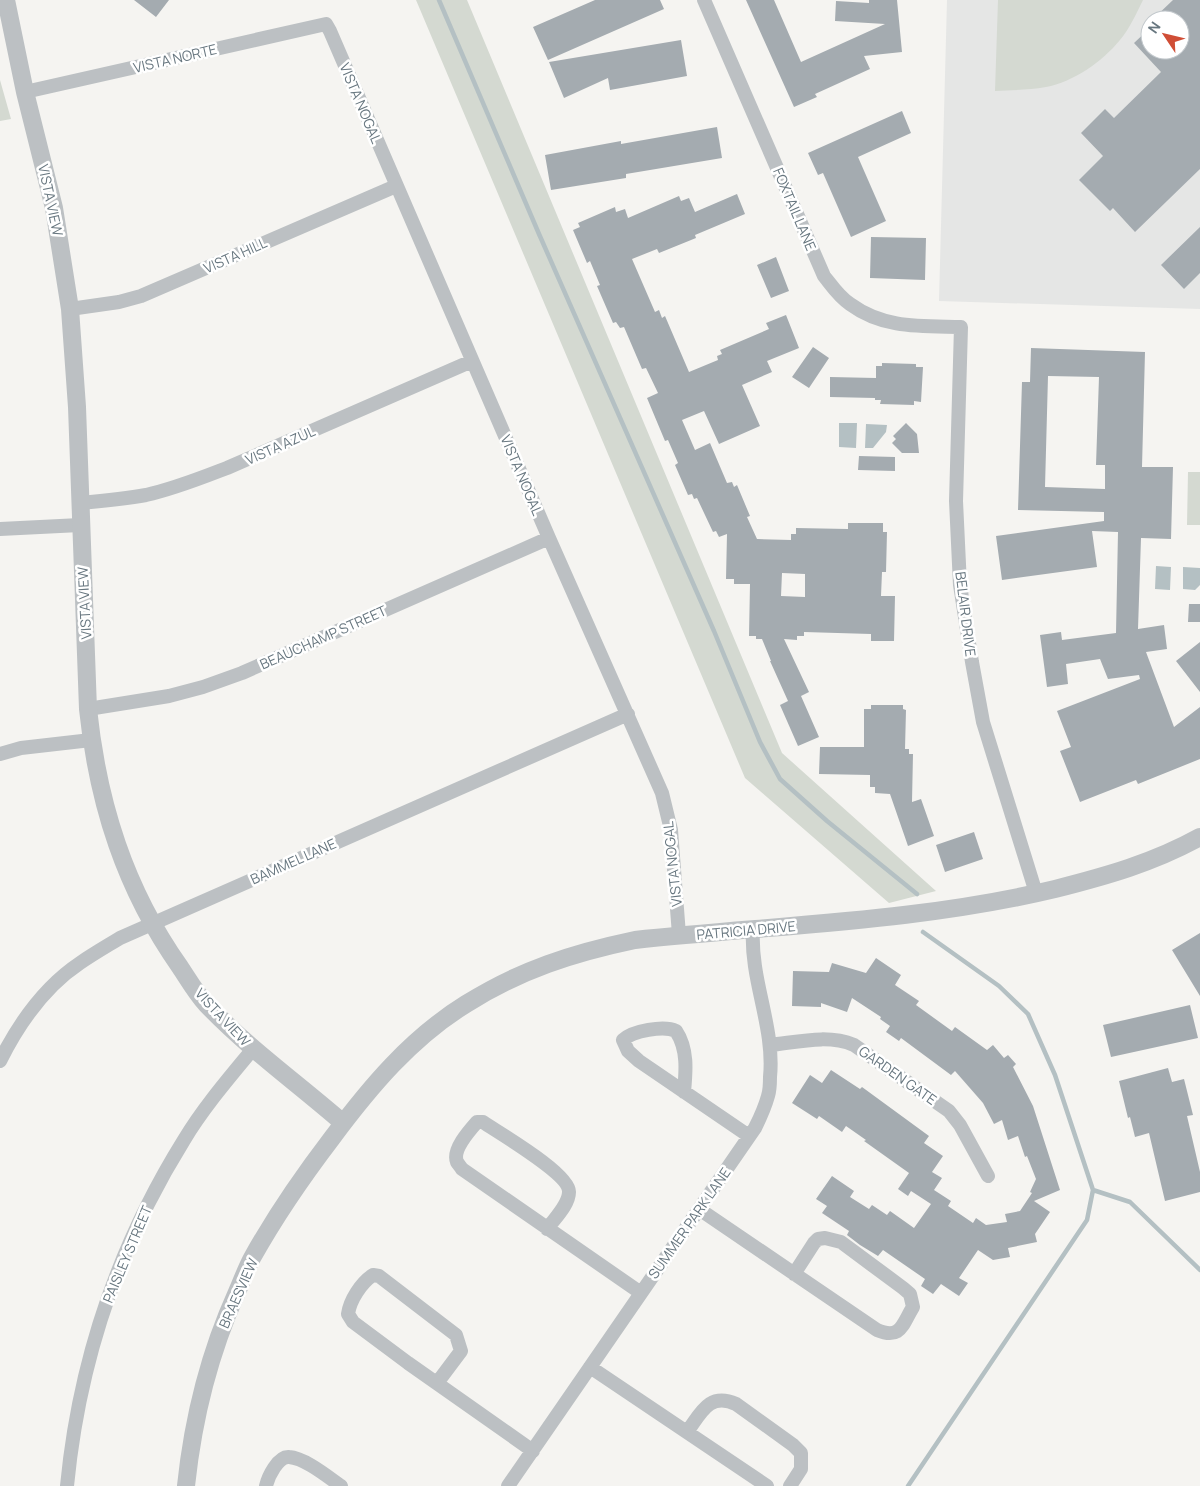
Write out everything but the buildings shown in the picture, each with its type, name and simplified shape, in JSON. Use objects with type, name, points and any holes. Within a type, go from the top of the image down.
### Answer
[{"type":"street","name":"VISTA VIEW","points":[[6,0],[25,92],[54,208],[70,309],[77,407],[88,709],[91,740],[112,832],[140,902],[171,954],[204,1002],[253,1049],[343,1123]]},
{"type":"street","name":"FOXTAIL LANE","points":[[704,0],[824,276],[848,304],[867,316],[888,323],[961,327]]},
{"type":"street","name":"VISTA NORTE","points":[[25,92],[326,24]]},
{"type":"street","name":"VISTA NOGAL","points":[[326,24],[662,794],[670,830],[679,935]]},
{"type":"street","name":"VISTA HILL","points":[[70,309],[119,302],[141,296],[396,186]]},
{"type":"street","name":"BELAIR DRIVE","points":[[961,327],[956,501],[960,585],[983,722],[1036,893]]},
{"type":"street","name":"VISTA AZUL","points":[[80,503],[147,495],[188,483],[227,468],[472,361]]},
{"type":"street","points":[[0,528],[80,525]]},
{"type":"street","name":"BEAUCHAMP STREET","points":[[88,709],[170,696],[204,687],[242,673],[549,538]]},
{"type":"street","name":"BAMMEL LANE","points":[[0,1061],[24,1020],[38,1001],[79,964],[120,938],[628,714]]},
{"type":"street","points":[[0,754],[21,748],[91,740]]},
{"type":"street","name":"PATRICIA DRIVE","points":[[343,1123],[394,1062],[428,1032],[465,1005],[505,982],[547,963],[590,949],[635,940],[914,914],[999,901],[1111,875],[1155,859],[1200,837]]},
{"type":"street","name":"SUMMER PARK LANE","points":[[508,1486],[758,1122],[769,1095],[771,1067],[770,1045],[752,948],[752,930]]},
{"type":"street","points":[[684,1092],[686,1063],[684,1047],[676,1031],[670,1028],[646,1030],[626,1037],[623,1040],[628,1051],[639,1061],[684,1092],[749,1136]]},
{"type":"street","name":"GARDEN GATE","points":[[770,1045],[832,1039],[854,1045],[949,1111],[960,1125],[988,1176]]},
{"type":"street","name":"PAISLEY STREET","points":[[67,1486],[71,1441],[87,1362],[112,1284],[144,1210],[184,1140],[212,1098],[253,1049]]},
{"type":"street","points":[[547,1229],[566,1203],[570,1193],[568,1186],[559,1174],[482,1122],[477,1122],[456,1155],[457,1162],[462,1168],[547,1229],[641,1293]]},
{"type":"street","name":"BRAESVIEW","points":[[186,1486],[190,1447],[204,1382],[224,1319],[252,1259],[296,1185],[343,1123]]},
{"type":"street","points":[[699,1210],[877,1330],[885,1334],[893,1334],[898,1331],[913,1307],[910,1294],[841,1242],[825,1238],[818,1239],[794,1274]]},
{"type":"street","points":[[437,1383],[461,1351],[456,1334],[379,1276],[372,1275],[366,1279],[349,1305],[348,1314],[353,1322],[437,1383],[533,1450]]},
{"type":"street","points":[[590,1367],[767,1486]]},
{"type":"street","points":[[687,1432],[705,1408],[713,1402],[720,1400],[736,1404],[793,1445],[801,1453],[802,1469],[790,1486]]},
{"type":"street","points":[[266,1486],[277,1464],[288,1456],[300,1460],[341,1486]]},
{"type":"shaded area","points":[[416,0],[467,0],[782,753],[936,891],[889,903],[745,778]]},
{"type":"shaded area","points":[[947,0],[1200,0],[1200,309],[939,301]]},
{"type":"shaded area","points":[[998,0],[1143,0],[1130,26],[1120,40],[1105,56],[1077,76],[1046,87],[995,91]]},
{"type":"shaded area","points":[[0,80],[11,119],[0,121]]},
{"type":"shaded area","points":[[839,423],[857,423],[856,448],[839,447]]},
{"type":"shaded area","points":[[866,424],[887,425],[886,432],[873,448],[865,448]]},
{"type":"shaded area","points":[[1188,472],[1200,472],[1200,525],[1187,525]]},
{"type":"shaded area","points":[[1156,566],[1171,567],[1170,590],[1155,589]]},
{"type":"shaded area","points":[[1183,567],[1200,568],[1200,585],[1195,590],[1183,589]]},
{"type":"waterway","points":[[439,0],[539,234],[714,631],[760,742],[780,779],[827,821],[917,894]]},
{"type":"waterway","points":[[908,1486],[1087,1220],[1093,1190],[1055,1075],[1028,1014],[999,986],[923,932]]},
{"type":"waterway","points":[[1093,1190],[1130,1202],[1200,1270]]}]
